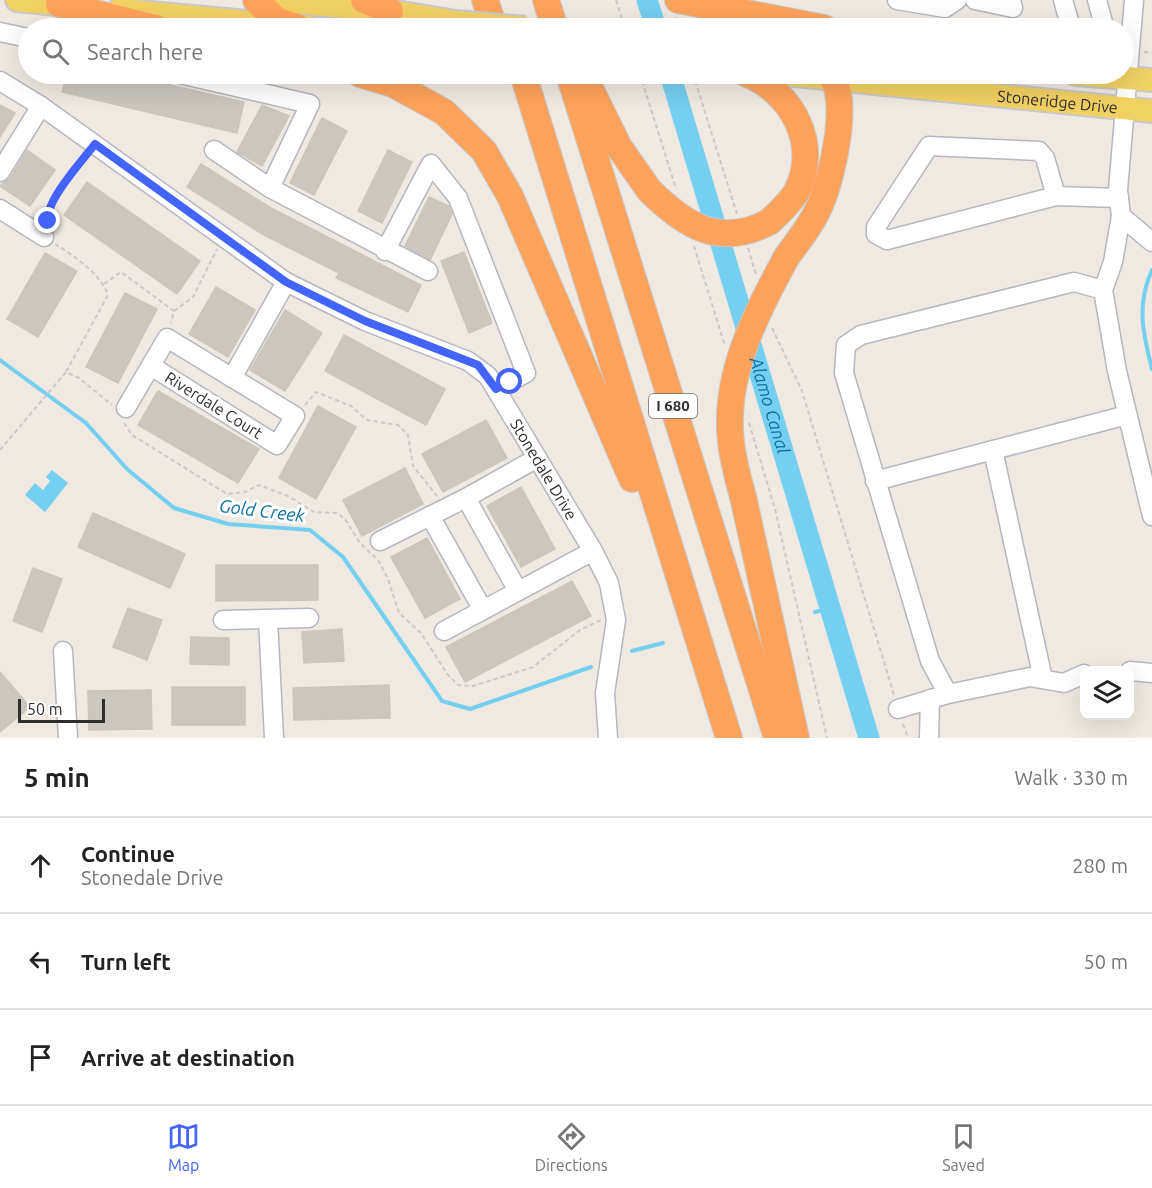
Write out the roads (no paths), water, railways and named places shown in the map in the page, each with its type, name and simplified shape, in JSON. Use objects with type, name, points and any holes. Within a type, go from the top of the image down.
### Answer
[{"type":"highway","points":[[256,0],[274,18]]},
{"type":"highway","points":[[364,0],[390,11]]},
{"type":"highway","points":[[485,0],[491,18]]},
{"type":"highway","points":[[500,0],[506,18]]},
{"type":"highway","points":[[678,0],[771,18]]},
{"type":"highway","points":[[59,4],[116,18]]},
{"type":"highway","points":[[393,84],[436,107],[466,130],[484,151],[510,196],[598,397],[640,500],[652,540],[674,563]]},
{"type":"highway","name":"I 680","points":[[526,84],[729,738]]},
{"type":"highway","name":"I 680","points":[[572,84],[777,738]]},
{"type":"highway","points":[[588,84],[619,147],[649,190],[671,212],[693,226],[714,233],[735,234],[753,231],[769,222],[796,192],[804,172],[806,153],[804,135],[787,103],[764,84]]},
{"type":"highway","points":[[796,738],[730,440],[730,407],[741,351],[786,258],[807,229],[827,188],[841,96],[836,84]]},
{"type":"main road","points":[[17,0],[202,18]]},
{"type":"main road","points":[[271,0],[390,11],[431,18]]},
{"type":"main road","name":"Stoneridge Drive","points":[[1134,79],[1152,80]]},
{"type":"main road","name":"Stoneridge Drive","points":[[900,84],[1123,110],[1152,111]]},
{"type":"street","points":[[897,0],[945,8],[957,0]]},
{"type":"street","points":[[975,0],[1013,8],[1011,0]]},
{"type":"street","points":[[1063,0],[1068,18]]},
{"type":"street","points":[[1097,0],[1102,18]]},
{"type":"street","points":[[1132,18],[1134,0]]},
{"type":"street","points":[[0,32],[18,36]]},
{"type":"street","name":"Stonedale Drive","points":[[0,81],[41,106],[286,282],[365,321],[478,365],[496,389],[593,551],[609,583],[616,615],[615,641],[605,693],[608,738]]},
{"type":"street","points":[[223,84],[310,104],[270,188]]},
{"type":"street","points":[[1125,84],[1119,198],[1121,216],[1113,262],[1103,290],[1127,416],[1152,516]]},
{"type":"street","points":[[0,172],[41,106]]},
{"type":"street","points":[[1056,196],[1045,158],[1039,151],[929,146],[876,227],[876,234],[887,240],[1056,196],[1119,198]]},
{"type":"street","points":[[214,150],[270,188],[428,272]]},
{"type":"street","points":[[385,250],[431,164],[458,198],[526,373],[496,389]]},
{"type":"street","points":[[0,209],[44,237]]},
{"type":"street","points":[[1121,216],[1148,238]]},
{"type":"street","name":"Riverdale Court","points":[[232,378],[286,282]]},
{"type":"street","points":[[948,694],[930,661],[875,481],[844,374],[846,345],[861,335],[1074,282],[1103,290]]},
{"type":"street","name":"Riverdale Court","points":[[126,408],[167,338],[295,416],[277,445],[151,366]]},
{"type":"street","points":[[875,481],[1127,416]]},
{"type":"street","points":[[993,450],[1043,679]]},
{"type":"street","points":[[380,541],[466,498],[537,458]]},
{"type":"street","points":[[466,498],[518,591]]},
{"type":"street","points":[[437,512],[483,610]]},
{"type":"street","points":[[444,631],[593,551]]},
{"type":"street","points":[[224,620],[309,618]]},
{"type":"street","points":[[268,619],[274,738]]},
{"type":"street","points":[[63,651],[68,738]]},
{"type":"street","points":[[1134,671],[1152,673]]},
{"type":"street","points":[[898,709],[948,694],[1030,677],[1064,683],[1080,676]]},
{"type":"street","points":[[929,738],[930,699]]},
{"type":"water","points":[[52,470],[68,483],[45,512],[25,495],[35,483],[43,490],[50,481],[46,477]]},
{"type":"waterway","name":"Alamo Canal","points":[[647,0],[653,18]]},
{"type":"waterway","name":"Alamo Canal","points":[[673,84],[869,738]]},
{"type":"waterway","points":[[1152,270],[1144,295],[1143,307],[1144,332],[1152,369]]},
{"type":"waterway","name":"Gold Creek","points":[[0,360],[86,423],[127,469],[174,508],[228,524],[310,530],[343,557],[442,701],[470,709],[591,667]]},
{"type":"waterway","name":"Gold Creek","points":[[815,612],[831,608]]},
{"type":"waterway","name":"Gold Creek","points":[[632,651],[663,643]]}]
